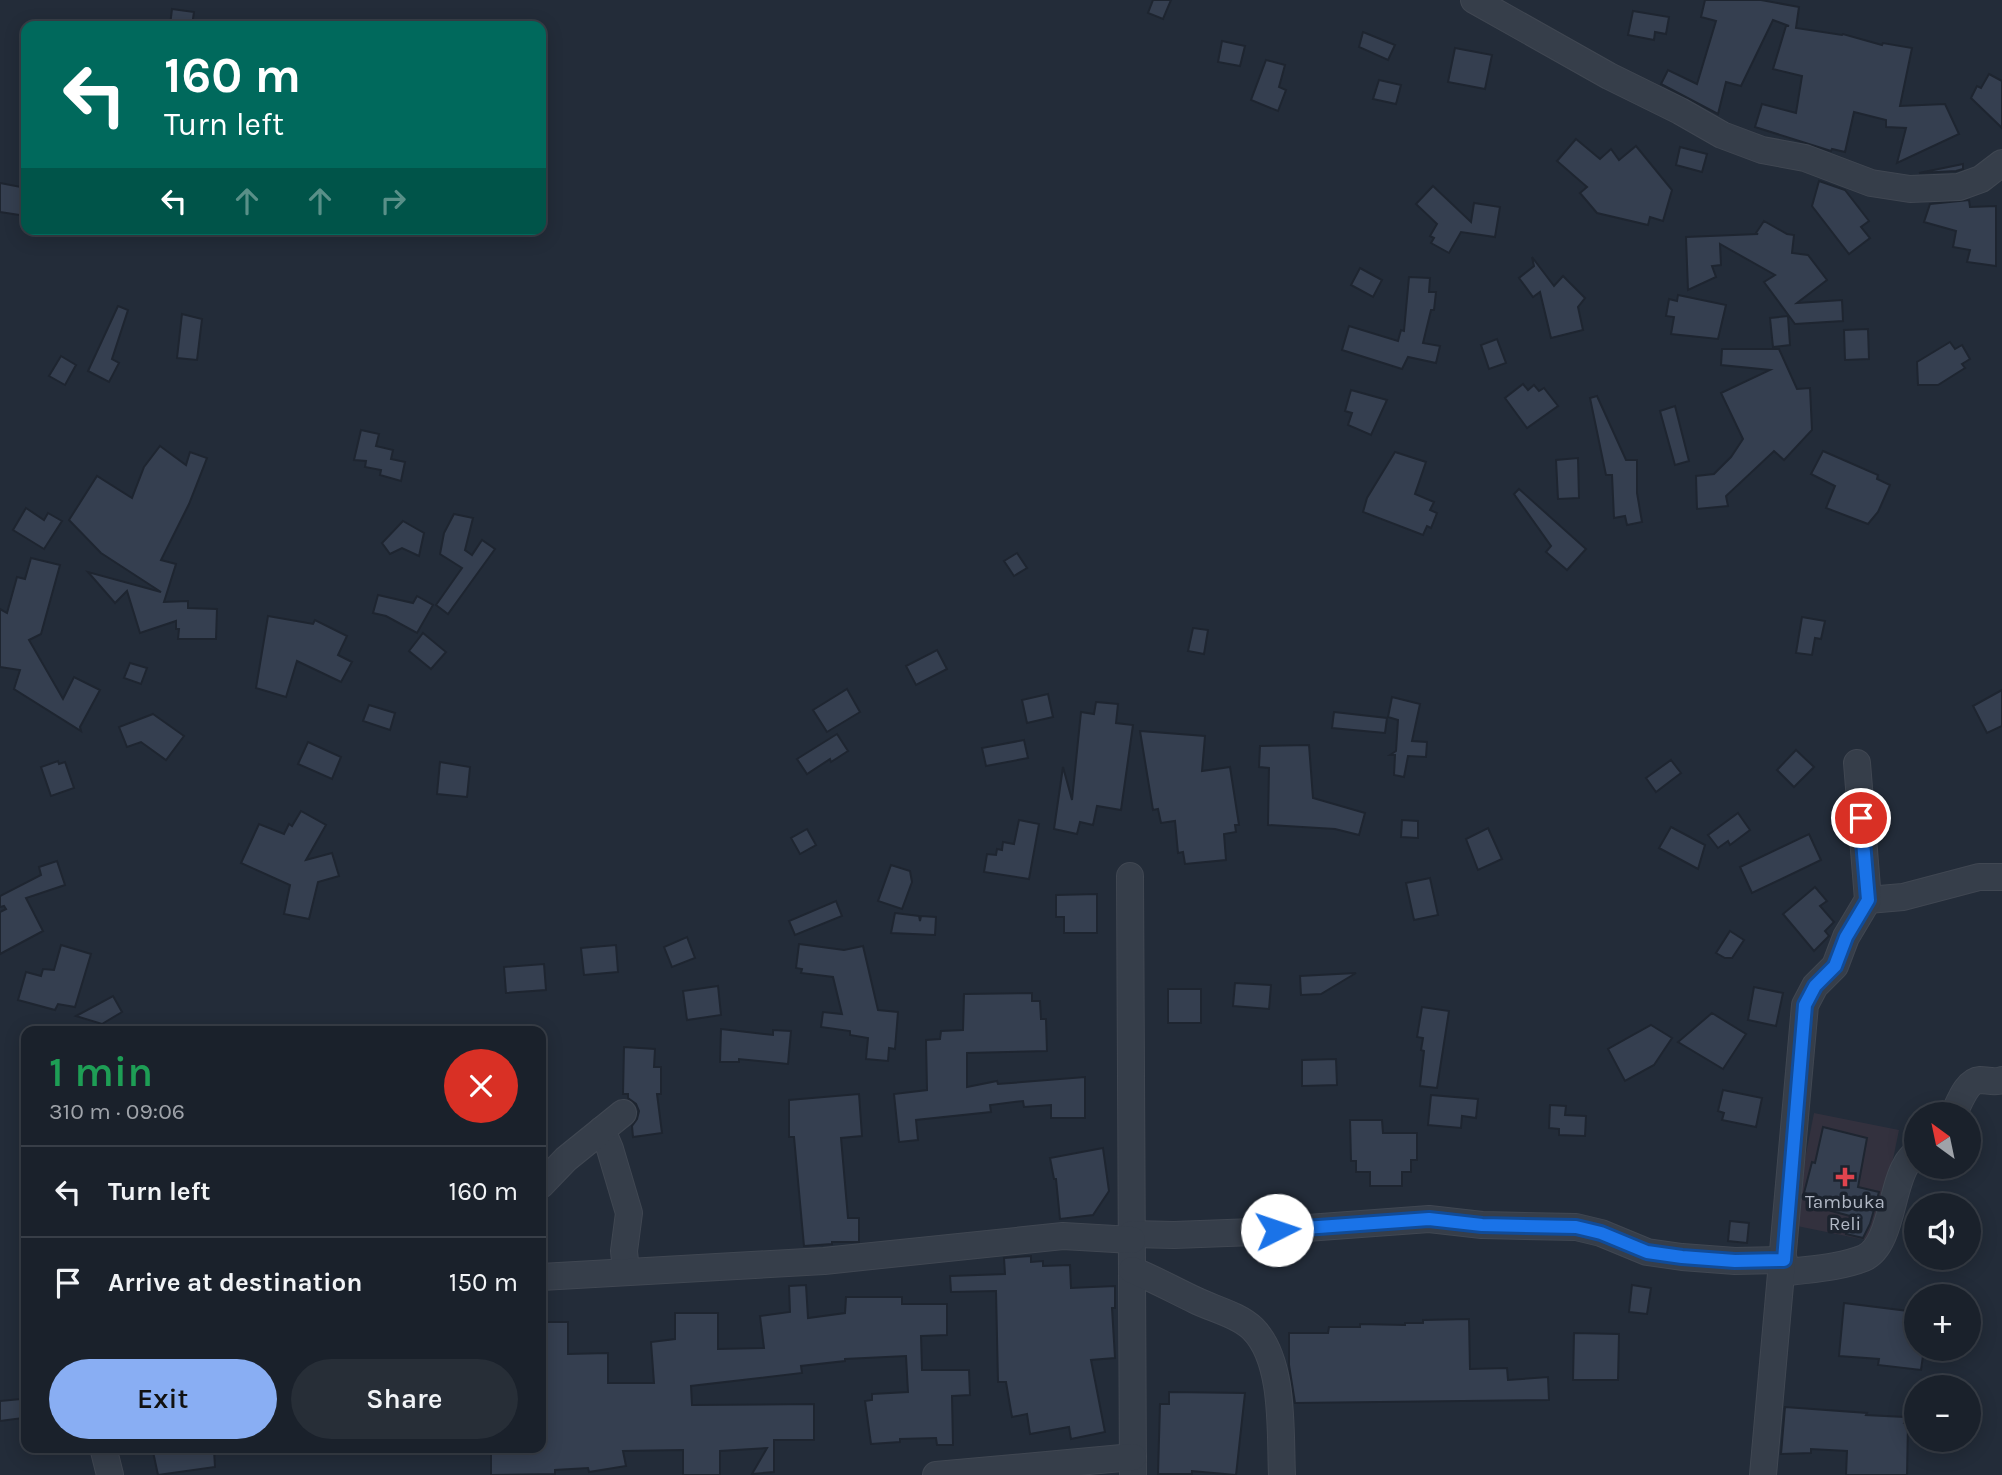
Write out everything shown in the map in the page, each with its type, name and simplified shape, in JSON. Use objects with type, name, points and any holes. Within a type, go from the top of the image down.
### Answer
[{"type":"street","points":[[1474,0],[1609,76],[1722,135],[1762,150],[1805,158],[1843,170],[1871,183],[1910,189],[1959,187],[1981,179],[2002,163]]},
{"type":"street","points":[[1763,1475],[1805,1005],[1815,986],[1835,966],[1846,937],[1868,900],[1857,763]]},
{"type":"street","points":[[936,1475],[1133,1466],[1130,876]]},
{"type":"street","points":[[1868,900],[1903,897],[1979,877],[2002,877]]},
{"type":"street","points":[[1960,1102],[1975,1081],[2002,1080]]},
{"type":"street","points":[[546,1180],[566,1158],[623,1113]]},
{"type":"street","points":[[602,1130],[629,1213],[624,1251],[626,1272]]},
{"type":"street","points":[[546,1278],[824,1261],[1063,1236],[1132,1237],[1254,1232],[1429,1219],[1482,1225],[1576,1227],[1601,1233],[1647,1252],[1682,1257],[1783,1267],[1844,1263],[1866,1257],[1875,1249],[1882,1237],[1904,1171]]},
{"type":"street","points":[[1132,1270],[1235,1318],[1252,1328],[1261,1339],[1270,1357],[1276,1381],[1282,1475]]},
{"type":"street","points":[[104,1453],[110,1475]]},
{"type":"shaded area","name":"Tambuka Reli","points":[[1814,1113],[1899,1130],[1876,1242],[1792,1225]]},
{"type":"building","points":[[1153,0],[1171,0],[1163,19],[1148,13]]},
{"type":"building","points":[[1705,0],[1761,0],[1799,7],[1796,28],[1843,34],[1882,45],[1912,48],[1900,106],[1945,104],[1959,134],[1897,163],[1906,128],[1886,127],[1886,120],[1854,112],[1845,152],[1831,151],[1755,127],[1762,104],[1796,113],[1802,76],[1773,69],[1786,26],[1789,26],[1773,20],[1741,86],[1726,82],[1718,114],[1661,84],[1668,70],[1697,84],[1716,21],[1701,17]]},
{"type":"building","points":[[172,9],[194,12],[193,21],[171,21]]},
{"type":"building","points":[[1633,11],[1669,17],[1666,34],[1655,32],[1654,40],[1628,35]]},
{"type":"building","points":[[1363,32],[1395,45],[1388,60],[1359,47]]},
{"type":"building","points":[[1222,41],[1245,46],[1240,66],[1218,62]]},
{"type":"building","points":[[1455,48],[1492,55],[1485,89],[1448,82]]},
{"type":"building","points":[[1266,60],[1285,65],[1279,87],[1286,90],[1278,111],[1251,100]]},
{"type":"building","points":[[1989,74],[2002,81],[2002,128],[1971,98],[1977,86],[1981,88]]},
{"type":"building","points":[[1379,80],[1401,85],[1396,104],[1373,99]]},
{"type":"building","points":[[1576,139],[1600,159],[1611,149],[1619,160],[1636,146],[1672,190],[1663,221],[1650,217],[1648,225],[1597,213],[1580,193],[1587,187],[1557,161]]},
{"type":"building","points":[[1680,147],[1707,154],[1702,172],[1676,165]]},
{"type":"building","points":[[1963,164],[1963,169],[1956,171],[1919,173]]},
{"type":"building","points":[[1819,181],[1845,190],[1869,221],[1861,227],[1870,238],[1849,254],[1812,206]]},
{"type":"building","points":[[0,183],[21,187],[21,215],[0,212]]},
{"type":"building","points":[[1433,186],[1471,222],[1474,203],[1500,207],[1495,237],[1461,232],[1449,253],[1431,243],[1434,238],[1430,236],[1437,224],[1416,204]]},
{"type":"building","points":[[1969,200],[1970,207],[1996,206],[1996,266],[1967,262],[1970,250],[1953,247],[1956,231],[1924,222],[1930,204]]},
{"type":"building","points":[[1764,221],[1794,235],[1792,253],[1808,255],[1827,280],[1797,303],[1842,300],[1843,321],[1795,324],[1764,282],[1775,275],[1720,244],[1721,265],[1712,266],[1716,277],[1688,290],[1686,237],[1758,234],[1756,233]]},
{"type":"building","points":[[1532,257],[1554,286],[1563,276],[1585,298],[1578,307],[1583,330],[1551,338],[1540,292],[1533,297],[1519,278],[1534,266]]},
{"type":"building","points":[[1360,268],[1382,280],[1373,297],[1351,285]]},
{"type":"building","points":[[1409,277],[1430,278],[1429,292],[1436,292],[1434,310],[1431,310],[1423,343],[1440,346],[1436,363],[1408,357],[1402,369],[1342,350],[1349,326],[1398,341],[1401,330],[1404,331]]},
{"type":"building","points":[[1678,295],[1726,305],[1718,339],[1671,334],[1674,317],[1666,316],[1669,299],[1677,301]]},
{"type":"building","points":[[118,306],[128,310],[112,359],[119,363],[109,382],[88,371]]},
{"type":"building","points":[[182,314],[202,319],[197,360],[177,358]]},
{"type":"building","points":[[1788,316],[1790,345],[1773,347],[1770,318]]},
{"type":"building","points":[[1868,329],[1869,359],[1845,360],[1844,330]]},
{"type":"building","points":[[1497,339],[1506,363],[1489,369],[1481,345]]},
{"type":"building","points":[[1950,342],[1955,349],[1962,345],[1970,359],[1962,364],[1965,368],[1938,385],[1918,385],[1917,362]]},
{"type":"building","points":[[1722,349],[1779,349],[1797,389],[1810,388],[1812,430],[1784,460],[1774,451],[1726,496],[1728,506],[1697,509],[1696,476],[1714,474],[1731,457],[1743,439],[1721,393],[1770,370],[1721,365]]},
{"type":"building","points":[[61,356],[76,365],[65,385],[49,376]]},
{"type":"building","points":[[1523,384],[1528,390],[1534,385],[1539,391],[1544,388],[1558,406],[1527,428],[1505,398]]},
{"type":"building","points":[[1351,390],[1387,400],[1371,435],[1348,425],[1352,413],[1345,411]]},
{"type":"building","points":[[1597,396],[1626,460],[1637,460],[1637,493],[1642,522],[1627,525],[1625,516],[1614,518],[1612,475],[1606,475],[1590,398]]},
{"type":"building","points":[[1675,406],[1689,461],[1675,465],[1660,411]]},
{"type":"building","points":[[361,430],[379,434],[376,446],[393,450],[391,459],[405,462],[401,481],[380,475],[381,470],[365,467],[366,461],[354,460]]},
{"type":"building","points":[[160,446],[186,465],[190,452],[207,458],[189,504],[161,560],[176,564],[164,602],[188,601],[188,608],[217,609],[216,639],[178,639],[176,621],[140,633],[127,591],[115,603],[88,572],[161,592],[101,553],[69,520],[97,476],[132,498],[144,467]]},
{"type":"building","points":[[1823,451],[1878,475],[1877,479],[1890,485],[1878,512],[1868,524],[1826,508],[1835,486],[1811,474]]},
{"type":"building","points":[[1395,452],[1426,462],[1415,494],[1434,502],[1430,510],[1437,513],[1431,528],[1427,526],[1423,535],[1363,512],[1367,498]]},
{"type":"building","points":[[1578,458],[1579,498],[1558,499],[1556,460]]},
{"type":"building","points":[[1519,489],[1586,549],[1567,570],[1546,552],[1551,546],[1514,494]]},
{"type":"building","points":[[26,508],[44,520],[48,513],[62,521],[44,549],[13,530]]},
{"type":"building","points":[[454,514],[473,518],[465,550],[472,555],[482,540],[495,549],[448,614],[436,605],[462,568],[440,554],[444,533]]},
{"type":"building","points":[[403,521],[424,533],[419,556],[402,548],[390,554],[382,543]]},
{"type":"building","points":[[1017,553],[1027,568],[1014,576],[1004,561]]},
{"type":"building","points":[[31,558],[60,565],[41,634],[29,640],[63,699],[74,677],[100,690],[80,727],[81,731],[14,689],[20,670],[0,667],[0,609],[7,613],[17,577],[25,579]]},
{"type":"building","points":[[378,595],[413,603],[417,596],[433,605],[417,633],[386,616],[373,613]]},
{"type":"building","points":[[268,616],[313,624],[315,620],[347,636],[338,655],[352,662],[341,682],[297,661],[286,697],[256,688]]},
{"type":"building","points":[[1802,617],[1825,621],[1821,639],[1815,638],[1812,655],[1796,653]]},
{"type":"building","points":[[1193,628],[1208,630],[1204,654],[1188,651]]},
{"type":"building","points":[[423,633],[446,652],[431,669],[409,651]]},
{"type":"building","points":[[937,650],[947,669],[916,685],[906,666]]},
{"type":"building","points":[[130,663],[147,668],[141,684],[124,678]]},
{"type":"building","points":[[847,689],[860,712],[827,732],[813,710]]},
{"type":"building","points":[[2002,690],[2002,726],[1987,733],[1973,706]]},
{"type":"building","points":[[1048,694],[1053,717],[1027,723],[1022,700]]},
{"type":"building","points":[[1392,697],[1420,704],[1412,741],[1427,742],[1426,757],[1408,756],[1404,777],[1394,775],[1395,755],[1390,755],[1396,751],[1398,720],[1388,717]]},
{"type":"building","points":[[1096,702],[1118,704],[1116,723],[1133,725],[1121,810],[1097,806],[1093,825],[1080,822],[1077,834],[1054,829],[1063,767],[1072,800],[1081,712],[1094,714]]},
{"type":"building","points":[[369,705],[395,713],[390,730],[363,721]]},
{"type":"building","points":[[1334,712],[1387,718],[1385,733],[1332,728]]},
{"type":"building","points":[[153,714],[184,736],[166,760],[141,742],[127,747],[119,727]]},
{"type":"building","points":[[1140,731],[1205,736],[1202,771],[1230,767],[1239,825],[1235,825],[1236,832],[1224,834],[1226,860],[1185,864],[1183,852],[1178,853],[1175,821],[1161,823],[1158,809],[1153,810]]},
{"type":"building","points":[[837,734],[848,751],[807,774],[797,759]]},
{"type":"building","points":[[1024,740],[1028,758],[986,766],[982,748]]},
{"type":"building","points":[[308,742],[341,757],[332,779],[298,764]]},
{"type":"building","points":[[1309,745],[1313,798],[1365,813],[1359,835],[1335,829],[1268,825],[1269,768],[1259,767],[1260,746]]},
{"type":"building","points":[[1796,750],[1814,767],[1794,787],[1777,770]]},
{"type":"building","points":[[1671,760],[1681,773],[1656,792],[1646,778]]},
{"type":"building","points":[[58,761],[59,764],[65,762],[74,788],[51,796],[41,767]]},
{"type":"building","points":[[440,762],[470,767],[467,797],[437,794]]},
{"type":"building","points":[[301,811],[326,825],[306,860],[332,853],[339,876],[318,882],[309,919],[284,914],[290,885],[241,863],[259,824],[284,834]]},
{"type":"building","points":[[1738,813],[1750,830],[1730,845],[1728,841],[1718,848],[1708,835]]},
{"type":"building","points":[[1019,820],[1039,824],[1029,879],[984,872],[987,854],[996,855],[997,849],[1002,850],[1003,842],[1014,844]]},
{"type":"building","points":[[1402,820],[1418,821],[1418,838],[1401,837]]},
{"type":"building","points":[[1671,827],[1705,845],[1698,869],[1659,848]]},
{"type":"building","points":[[1488,828],[1502,859],[1478,870],[1466,839]]},
{"type":"building","points":[[807,829],[816,845],[800,854],[791,838]]},
{"type":"building","points":[[1809,834],[1821,860],[1752,893],[1740,867]]},
{"type":"building","points":[[57,861],[65,885],[26,898],[43,931],[0,954],[0,912],[6,909],[4,906],[0,907],[0,896],[41,875],[39,867]]},
{"type":"building","points":[[891,865],[910,871],[912,882],[902,909],[878,901]]},
{"type":"building","points":[[1430,878],[1438,915],[1414,920],[1406,883]]},
{"type":"building","points":[[1815,887],[1827,901],[1820,906],[1834,922],[1825,931],[1829,936],[1814,951],[1783,914]]},
{"type":"building","points":[[1097,894],[1097,933],[1064,933],[1064,917],[1056,917],[1056,895]]},
{"type":"building","points":[[836,901],[842,916],[795,935],[789,921]]},
{"type":"building","points":[[895,913],[919,916],[920,921],[921,916],[936,917],[935,935],[891,933]]},
{"type":"building","points":[[1730,931],[1744,940],[1732,958],[1725,958],[1716,953]]},
{"type":"building","points":[[687,937],[695,958],[672,967],[664,947]]},
{"type":"building","points":[[799,944],[844,950],[863,946],[878,1010],[898,1012],[895,1049],[889,1048],[888,1061],[866,1059],[868,1038],[850,1035],[850,1031],[821,1027],[823,1012],[842,1014],[833,977],[801,973],[802,969],[796,968]]},
{"type":"building","points":[[61,945],[91,954],[75,1007],[58,1004],[55,1010],[18,1000],[26,972],[41,976],[43,969],[54,970]]},
{"type":"building","points":[[616,945],[618,972],[584,975],[581,948]]},
{"type":"building","points":[[544,964],[546,990],[506,993],[504,967]]},
{"type":"building","points":[[1356,973],[1321,994],[1301,995],[1300,976]]},
{"type":"building","points":[[1235,983],[1271,985],[1269,1009],[1233,1006]]},
{"type":"building","points":[[718,986],[721,1015],[687,1020],[683,991]]},
{"type":"building","points":[[1754,987],[1783,993],[1776,1026],[1748,1020]]},
{"type":"building","points":[[1168,989],[1201,989],[1201,1023],[1168,1023]]},
{"type":"building","points":[[1032,993],[1032,1001],[1040,1001],[1041,1019],[1046,1019],[1047,1051],[967,1053],[967,1087],[997,1081],[998,1084],[1085,1077],[1085,1118],[1051,1118],[1051,1105],[1024,1107],[1023,1101],[990,1105],[991,1112],[916,1120],[918,1140],[899,1142],[894,1094],[927,1090],[926,1040],[940,1039],[941,1031],[963,1030],[964,994]]},
{"type":"building","points":[[113,996],[122,1012],[102,1024],[76,1016]]},
{"type":"building","points":[[1422,1007],[1449,1011],[1437,1088],[1420,1086],[1424,1051],[1421,1050],[1423,1038],[1417,1037]]},
{"type":"building","points":[[1712,1013],[1746,1034],[1723,1069],[1678,1042]]},
{"type":"building","points":[[1651,1025],[1672,1038],[1654,1065],[1625,1081],[1608,1049]]},
{"type":"building","points":[[721,1029],[773,1035],[773,1030],[791,1031],[788,1064],[739,1059],[739,1062],[720,1062]]},
{"type":"building","points":[[624,1047],[655,1049],[654,1067],[661,1067],[661,1094],[657,1094],[662,1133],[633,1137],[632,1126],[639,1111],[636,1104],[628,1098],[628,1094],[623,1094]]},
{"type":"building","points":[[1336,1059],[1337,1085],[1302,1086],[1302,1060]]},
{"type":"building","points":[[1723,1090],[1762,1098],[1756,1127],[1722,1120],[1724,1113],[1718,1111]]},
{"type":"building","points":[[859,1094],[862,1136],[841,1138],[848,1218],[859,1218],[859,1242],[804,1246],[794,1137],[789,1137],[789,1100]]},
{"type":"building","points":[[1431,1095],[1478,1099],[1476,1118],[1462,1116],[1461,1128],[1428,1125]]},
{"type":"building","points":[[1550,1105],[1566,1106],[1565,1115],[1586,1116],[1585,1136],[1559,1135],[1559,1129],[1549,1128]]},
{"type":"building","points":[[1350,1120],[1382,1120],[1383,1133],[1417,1133],[1417,1160],[1411,1160],[1411,1172],[1402,1172],[1402,1186],[1370,1186],[1370,1172],[1356,1172],[1356,1161],[1351,1161]]},
{"type":"building","points":[[1823,1127],[1867,1138],[1858,1187],[1879,1192],[1863,1238],[1846,1234],[1850,1216],[1813,1206],[1816,1197],[1804,1193],[1812,1162],[1815,1163]]},
{"type":"building","points":[[1103,1148],[1109,1191],[1093,1215],[1060,1219],[1056,1179],[1050,1158]]},
{"type":"building","points":[[1730,1221],[1749,1223],[1747,1243],[1728,1241]]},
{"type":"building","points":[[1031,1256],[1031,1262],[1043,1261],[1043,1266],[1070,1265],[1071,1288],[1115,1286],[1115,1308],[1112,1308],[1115,1358],[1091,1360],[1105,1432],[1071,1439],[1069,1427],[1030,1434],[1027,1414],[1012,1417],[1006,1382],[998,1382],[996,1291],[951,1292],[950,1276],[1005,1274],[1004,1258]]},
{"type":"building","points":[[806,1285],[808,1318],[845,1313],[846,1297],[902,1297],[902,1304],[947,1304],[947,1335],[921,1336],[922,1370],[969,1370],[970,1395],[952,1396],[953,1445],[937,1445],[936,1438],[900,1439],[900,1442],[871,1444],[865,1401],[872,1400],[872,1394],[908,1392],[906,1356],[845,1359],[801,1366],[802,1373],[691,1386],[692,1405],[814,1404],[814,1440],[774,1440],[774,1472],[752,1474],[767,1448],[720,1451],[720,1475],[683,1475],[683,1450],[623,1451],[626,1466],[589,1472],[588,1468],[555,1470],[555,1474],[491,1475],[491,1453],[546,1453],[546,1322],[568,1322],[568,1354],[608,1353],[608,1383],[654,1383],[651,1342],[675,1339],[675,1313],[718,1313],[718,1349],[764,1348],[760,1316],[790,1312],[789,1286]]},
{"type":"building","points":[[1632,1285],[1651,1288],[1647,1314],[1629,1312]]},
{"type":"building","points":[[1844,1303],[1904,1310],[1904,1361],[1922,1361],[1921,1370],[1878,1365],[1879,1359],[1839,1356]]},
{"type":"building","points":[[1469,1319],[1470,1369],[1507,1368],[1508,1380],[1548,1377],[1549,1400],[1295,1403],[1289,1365],[1289,1333],[1328,1333],[1329,1327],[1360,1327],[1360,1324],[1405,1325],[1423,1323],[1423,1320]]},
{"type":"building","points":[[1574,1333],[1619,1334],[1618,1380],[1573,1380]]},
{"type":"building","points":[[1169,1392],[1245,1393],[1236,1475],[1192,1471],[1192,1474],[1158,1474],[1160,1404],[1169,1404]]},
{"type":"building","points":[[21,1399],[21,1418],[0,1421],[0,1401]]},
{"type":"building","points":[[1785,1407],[1904,1417],[1907,1475],[1846,1475],[1847,1451],[1811,1449],[1811,1453],[1781,1454]]},
{"type":"building","points":[[153,1453],[214,1453],[215,1467],[158,1475]]},
{"type":"place","name":"Tambuka Reli","points":[[1845,1177]]},
{"type":"route","points":[[1277,1230],[1429,1219],[1482,1225],[1576,1227],[1601,1233],[1647,1252],[1735,1261],[1784,1260],[1805,1005],[1815,986],[1835,966],[1846,937],[1868,900],[1861,818]]}]
